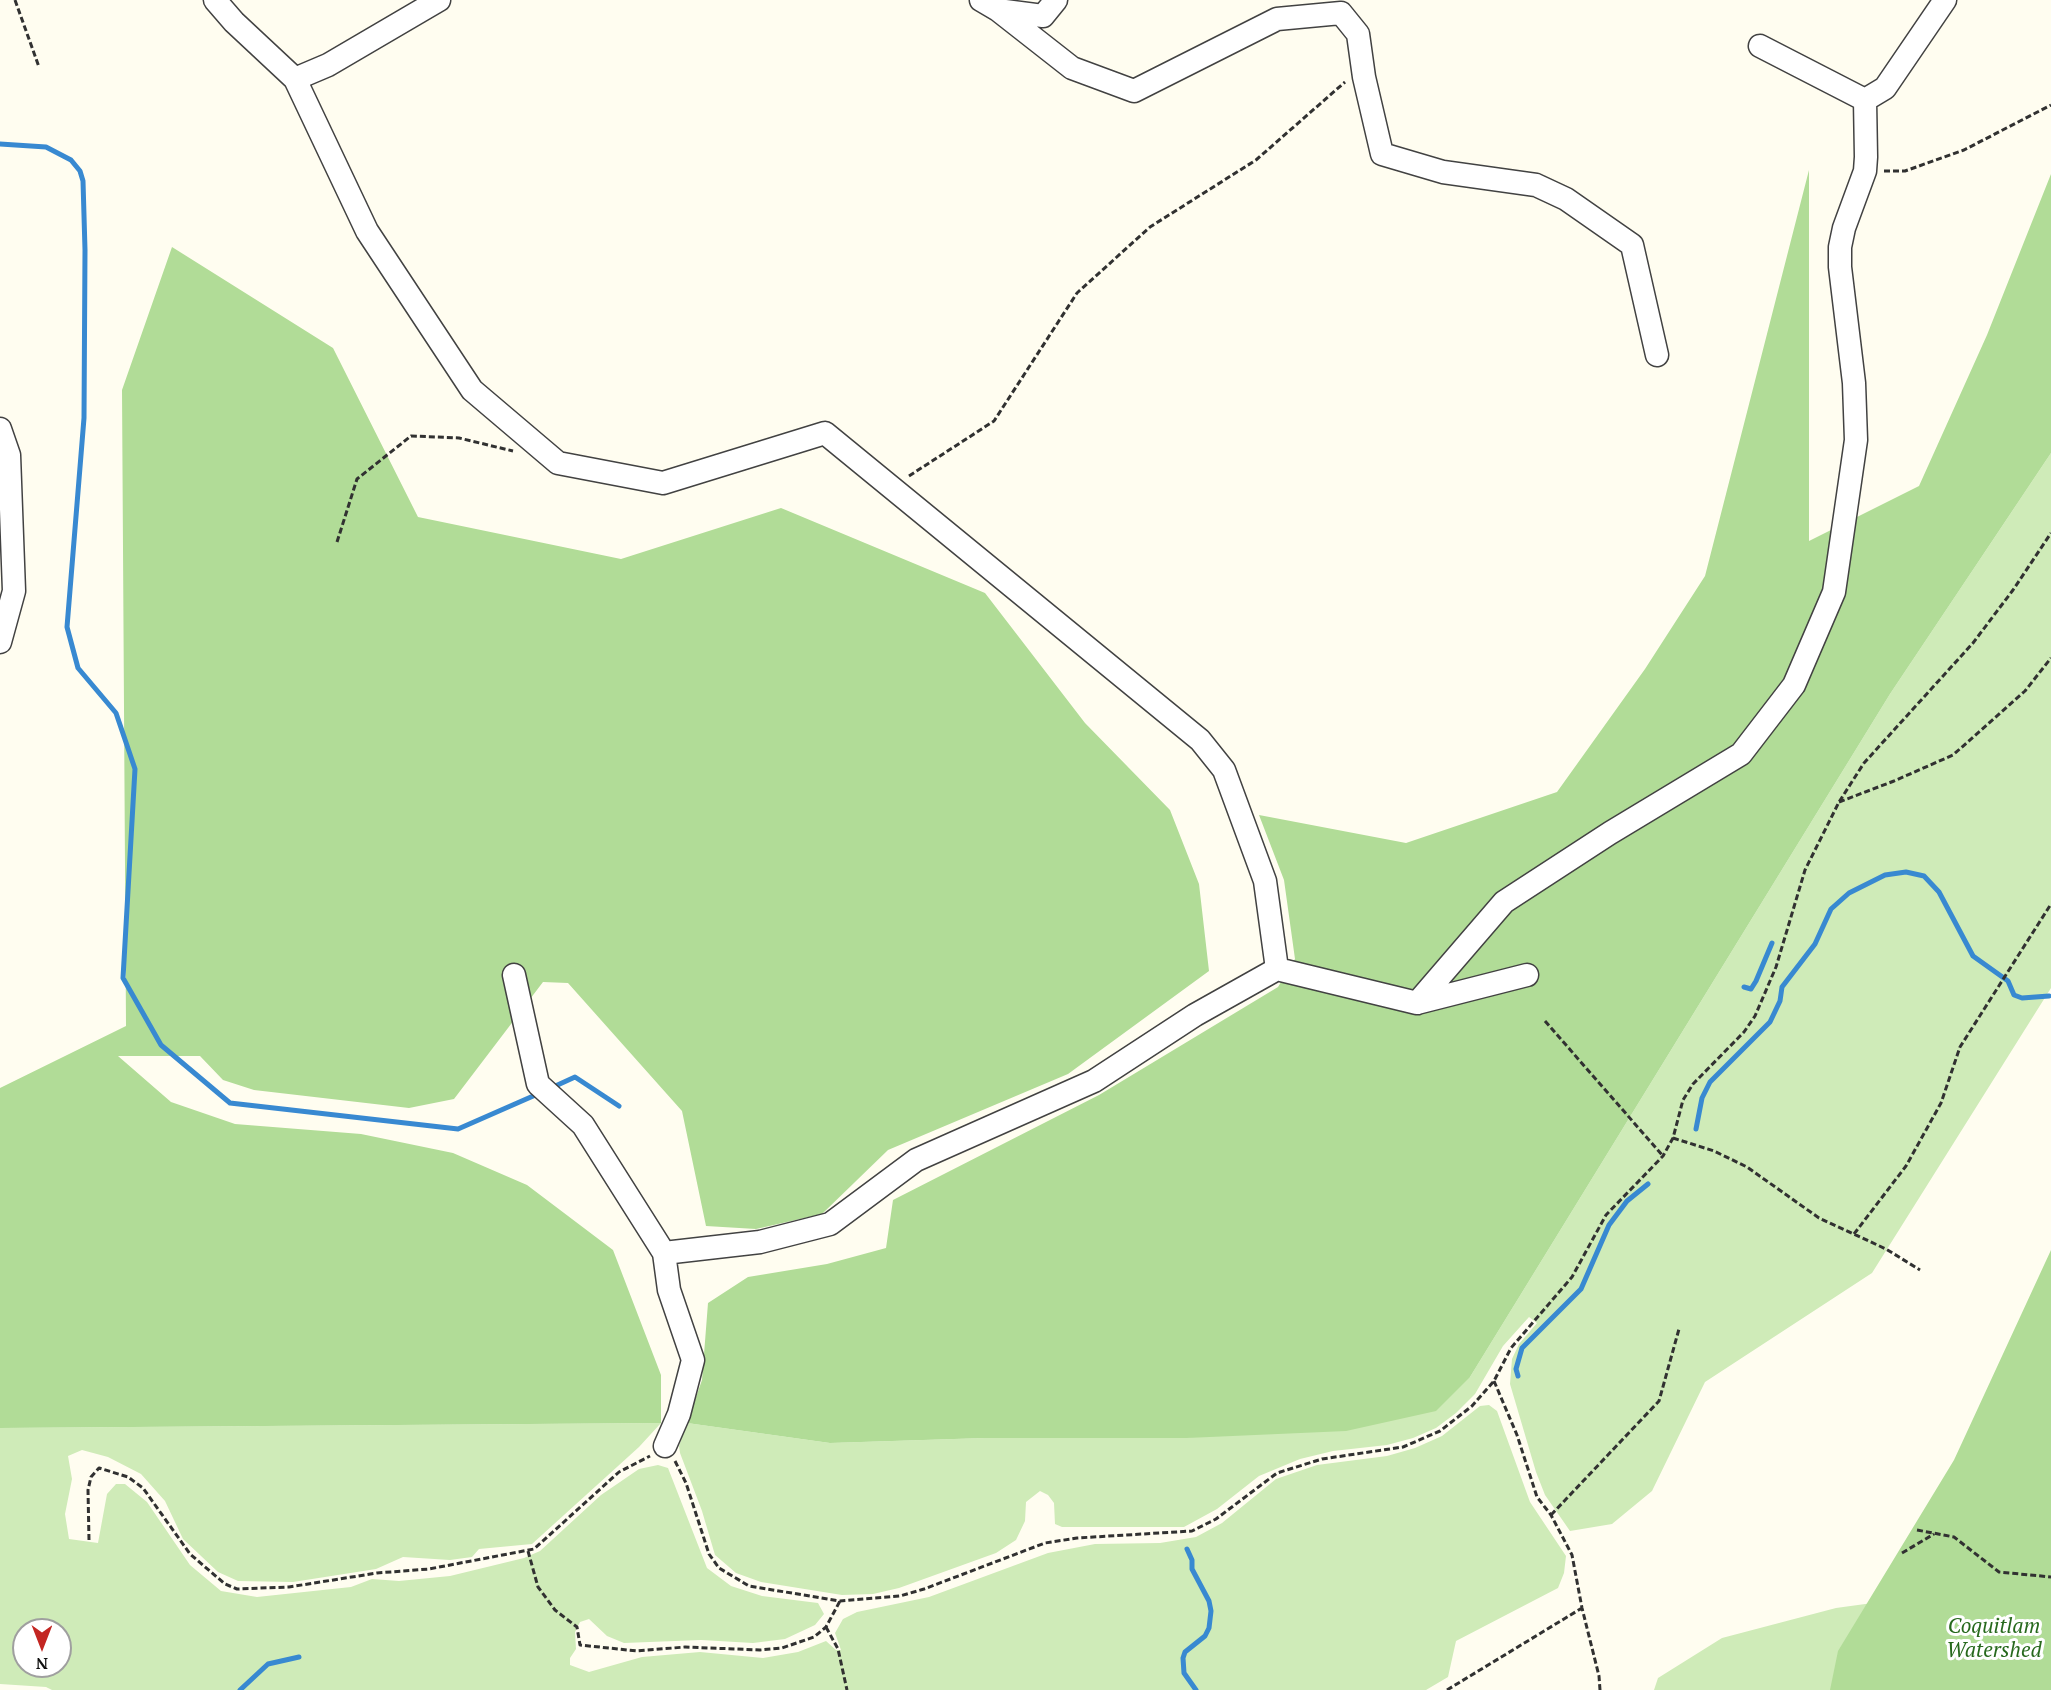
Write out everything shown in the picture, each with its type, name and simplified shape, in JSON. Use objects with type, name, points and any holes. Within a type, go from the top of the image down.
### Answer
[{"type":"lane","points":[[215,0],[234,22],[295,79],[367,231],[472,390],[558,463],[663,483],[825,433],[1200,740],[1224,770],[1265,881],[1277,969]]},
{"type":"lane","points":[[295,79],[328,65],[439,0]]},
{"type":"lane","points":[[989,5],[1043,16],[1056,0]]},
{"type":"lane","points":[[1865,100],[1885,88],[1945,0]]},
{"type":"lane","points":[[989,5],[1072,68],[1134,91],[1277,19],[1341,13],[1358,34],[1362,67],[1382,154],[1443,172],[1536,185],[1566,199],[1632,245],[1658,356]]},
{"type":"lane","points":[[1760,46],[1865,100]]},
{"type":"lane","points":[[1417,1003],[1504,902],[1610,833],[1741,754],[1794,685],[1834,592],[1856,440],[1854,383],[1840,267],[1840,247],[1844,228],[1865,171],[1865,100]]},
{"type":"lane","points":[[0,429],[9,455],[14,591],[0,642]]},
{"type":"lane","points":[[664,1253],[760,1242],[830,1224],[916,1160],[1094,1081],[1195,1015],[1277,969],[1417,1003],[1527,975]]},
{"type":"lane","points":[[514,975],[538,1084],[583,1125],[664,1253],[669,1290],[693,1360],[679,1414],[665,1446]]},
{"type":"path","points":[[15,0],[39,68]]},
{"type":"path","points":[[892,487],[994,421],[1077,293],[1142,234],[1256,160],[1362,67]]},
{"type":"path","points":[[1865,171],[1905,171],[1954,153],[2051,105]]},
{"type":"path","points":[[337,542],[357,478],[411,436],[459,438],[514,452]]},
{"type":"path","points":[[89,1540],[88,1490],[94,1472],[99,1468],[128,1477],[143,1488],[190,1554],[225,1584],[237,1589],[288,1587],[377,1573],[429,1569],[528,1551],[540,1544],[619,1472],[665,1446],[686,1484],[709,1554],[719,1568],[749,1586],[840,1601],[900,1596],[1045,1543],[1077,1538],[1192,1531],[1216,1519],[1277,1473],[1322,1459],[1403,1447],[1440,1431],[1472,1406],[1494,1381],[1511,1348],[1572,1277],[1606,1215],[1663,1156],[1673,1138],[1683,1100],[1693,1083],[1744,1032],[1759,1008],[1776,967],[1805,870],[1839,801],[1871,754],[1973,643],[2013,590],[2051,533]]},
{"type":"path","points":[[1839,801],[1894,781],[1953,755],[2025,692],[2051,658]]},
{"type":"path","points":[[1854,1234],[1906,1166],[1941,1103],[1960,1047],[2051,904]]},
{"type":"path","points":[[1545,1021],[1663,1156]]},
{"type":"path","points":[[1673,1138],[1714,1151],[1747,1167],[1819,1218],[1886,1249],[1920,1270]]},
{"type":"path","points":[[1551,1515],[1659,1401],[1679,1329]]},
{"type":"path","points":[[1494,1381],[1517,1435],[1537,1497],[1551,1515],[1572,1555],[1599,1676],[1600,1690]]},
{"type":"path","points":[[1917,1530],[1954,1537],[2000,1572],[2051,1577]]},
{"type":"path","points":[[1902,1553],[1935,1533]]},
{"type":"path","points":[[528,1551],[538,1587],[555,1610],[577,1627],[580,1645],[637,1651],[685,1647],[760,1650],[799,1643],[814,1637],[826,1627],[840,1601]]},
{"type":"path","points":[[1447,1690],[1582,1608]]},
{"type":"path","points":[[826,1627],[838,1649],[847,1690]]},
{"type":"green space","points":[[1809,170],[1809,541],[1919,486],[1987,335],[2051,174],[2051,453],[1890,694],[1470,1377],[1436,1411],[1346,1431],[1187,1438],[985,1438],[830,1443],[687,1423],[702,1380],[708,1303],[748,1277],[827,1264],[886,1248],[893,1200],[1099,1095],[1278,987],[1295,959],[1284,880],[1259,815],[1406,843],[1557,792],[1645,669],[1705,576]]},
{"type":"green space","points":[[172,247],[333,348],[418,517],[621,559],[781,508],[985,593],[1085,723],[1170,810],[1199,884],[1209,971],[1068,1074],[888,1150],[822,1214],[756,1229],[706,1226],[682,1111],[568,983],[543,982],[454,1099],[409,1108],[254,1090],[223,1080],[200,1056],[118,1056],[171,1102],[235,1124],[361,1134],[453,1153],[527,1185],[613,1250],[661,1375],[661,1423],[0,1428],[0,1088],[126,1026],[122,390]]},
{"type":"green space","points":[[2051,453],[2051,988],[1872,1273],[1705,1382],[1652,1491],[1612,1524],[1570,1531],[1545,1495],[1510,1384],[1512,1359],[1519,1344],[1537,1323],[1529,1317],[1503,1346],[1475,1394],[1456,1413],[1436,1428],[1413,1438],[1387,1445],[1333,1451],[1300,1459],[1259,1476],[1217,1509],[1184,1527],[1062,1527],[1055,1524],[1054,1503],[1048,1495],[1040,1491],[1026,1502],[1025,1521],[1016,1540],[996,1553],[899,1588],[873,1594],[842,1595],[761,1582],[736,1573],[715,1555],[702,1511],[680,1453],[679,1446],[687,1423],[830,1443],[985,1438],[1187,1438],[1470,1377],[1890,694]]},
{"type":"green space","points":[[2051,1250],[2051,1690],[1830,1690],[1838,1651],[1954,1460]]},
{"type":"green space","points":[[1489,1405],[1497,1411],[1530,1502],[1566,1556],[1564,1573],[1558,1588],[1456,1641],[1448,1677],[1426,1690],[52,1690],[46,1687],[0,1684],[0,1428],[661,1423],[639,1447],[532,1544],[479,1549],[472,1557],[450,1560],[403,1557],[376,1569],[293,1582],[238,1581],[218,1572],[183,1539],[165,1501],[141,1474],[108,1457],[82,1450],[68,1456],[72,1479],[65,1514],[69,1539],[98,1543],[107,1494],[116,1484],[125,1484],[147,1502],[190,1565],[221,1591],[257,1597],[351,1587],[372,1579],[399,1581],[450,1576],[524,1558],[540,1551],[601,1495],[639,1469],[658,1465],[668,1468],[707,1568],[731,1586],[762,1596],[818,1603],[824,1614],[815,1625],[785,1639],[753,1643],[701,1640],[624,1643],[607,1636],[589,1619],[580,1622],[575,1632],[576,1649],[570,1658],[570,1665],[589,1672],[642,1657],[700,1652],[763,1658],[798,1652],[826,1641],[836,1650],[841,1650],[835,1633],[843,1619],[857,1612],[929,1597],[1048,1553],[1095,1544],[1160,1543],[1196,1537],[1222,1523],[1276,1479],[1317,1465],[1387,1456],[1415,1448],[1442,1436],[1480,1406]]},
{"type":"green space","name":"Coquitlam Watershed","points":[[1982,1588],[2051,1690],[1654,1690],[1658,1678],[1722,1638],[1836,1608]]},
{"type":"waterway","points":[[0,144],[46,147],[71,160],[80,171],[83,181],[84,418],[67,627],[78,668],[116,713],[135,769],[123,978],[161,1045],[230,1103],[458,1129],[540,1093]]},
{"type":"waterway","points":[[1696,1129],[1702,1098],[1710,1082],[1770,1022],[1780,1001],[1782,987],[1815,944],[1831,909],[1849,893],[1885,875],[1906,872],[1924,876],[1939,892],[1973,956],[2008,981],[2014,995],[2022,998],[2049,996]]},
{"type":"waterway","points":[[1744,987],[1751,989],[1772,943]]},
{"type":"waterway","points":[[551,1088],[575,1077],[619,1106]]},
{"type":"waterway","points":[[1518,1376],[1516,1369],[1522,1348],[1581,1289],[1609,1225],[1627,1201],[1648,1184]]},
{"type":"waterway","points":[[1187,1549],[1192,1560],[1192,1569],[1209,1601],[1211,1611],[1209,1628],[1205,1636],[1185,1652],[1183,1658],[1184,1673],[1196,1690]]},
{"type":"waterway","points":[[240,1690],[268,1664],[299,1657]]}]
